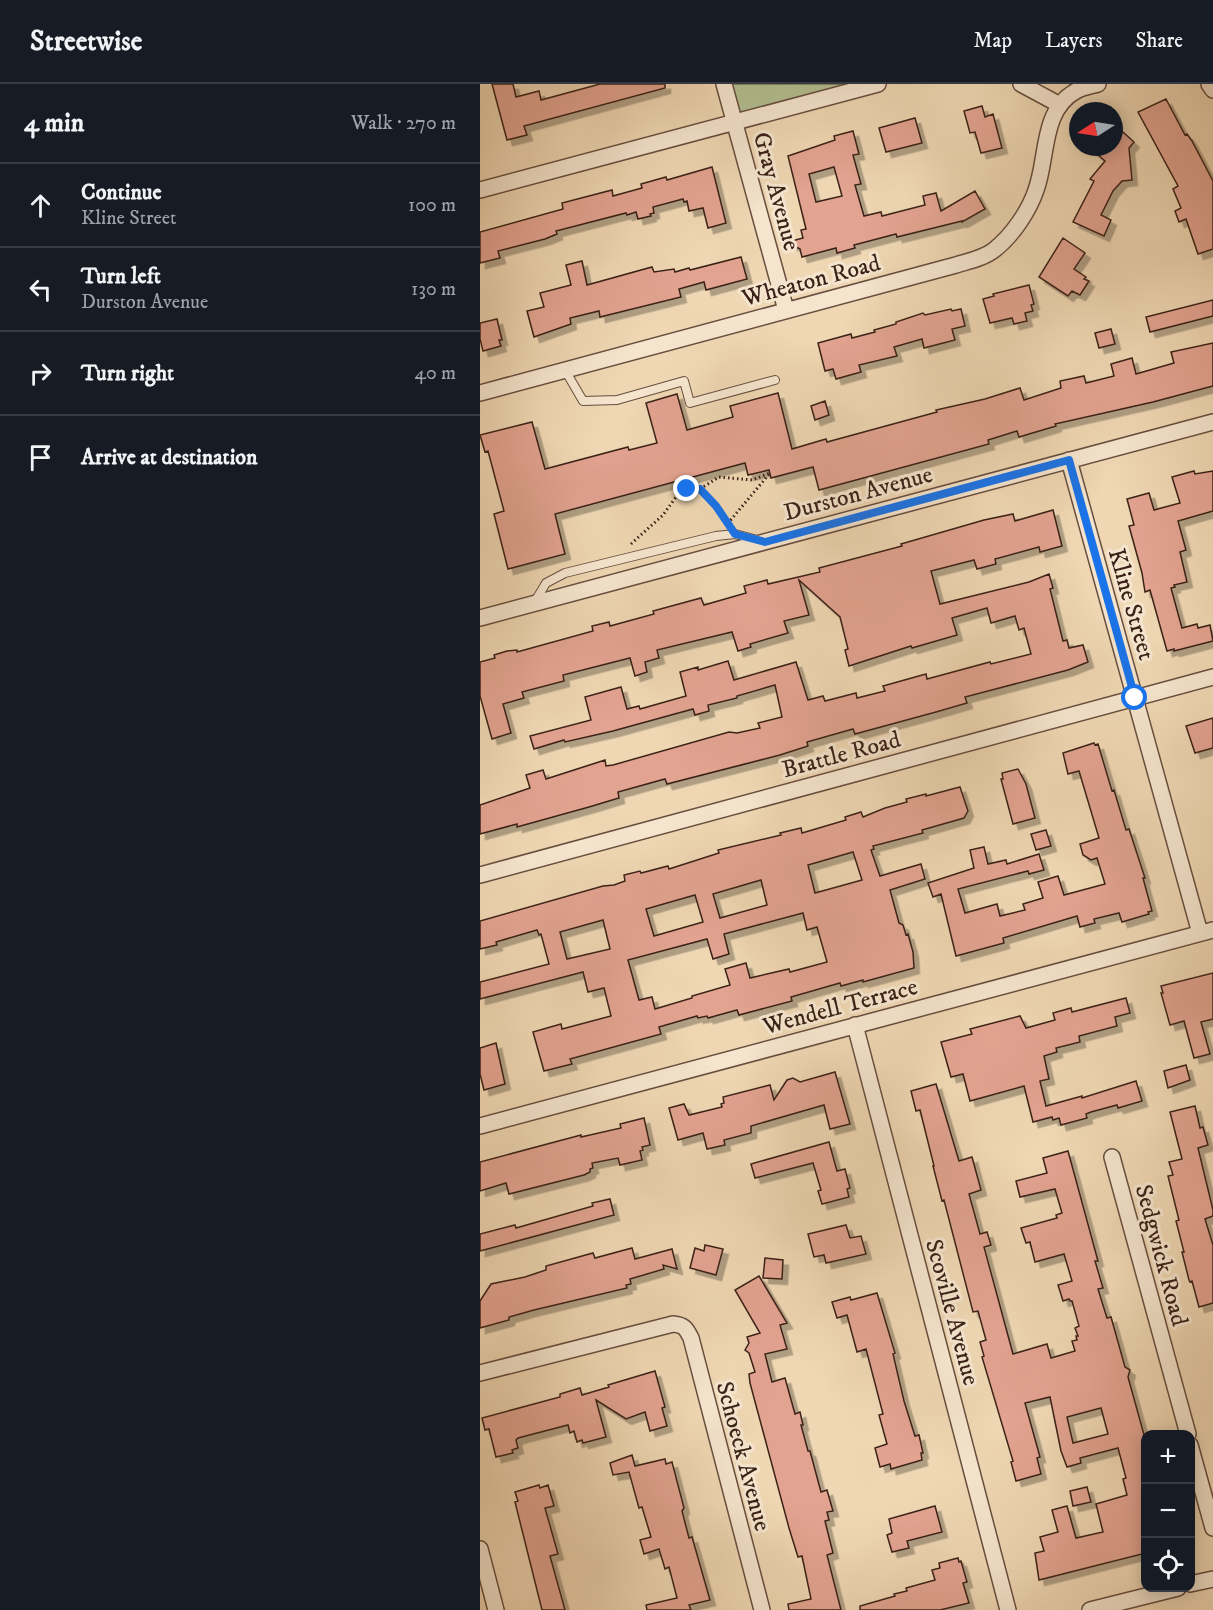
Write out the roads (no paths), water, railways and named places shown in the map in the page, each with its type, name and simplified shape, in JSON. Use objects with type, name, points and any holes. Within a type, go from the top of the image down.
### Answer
[{"type":"street","name":"Gray Avenue","points":[[724,84],[786,310]]},
{"type":"street","points":[[480,189],[878,84]]},
{"type":"street","points":[[1021,84],[1060,105],[1078,90],[1098,84]]},
{"type":"street","points":[[1209,84],[1213,90]]},
{"type":"street","name":"Wheaton Road","points":[[480,393],[981,257],[995,249],[1020,222],[1036,190],[1049,127],[1060,105]]},
{"type":"street","name":"Durston Avenue","points":[[480,618],[1213,422]]},
{"type":"street","name":"Kline Street","points":[[1069,460],[1135,698],[1207,932]]},
{"type":"street","name":"Brattle Road","points":[[480,875],[1213,677]]},
{"type":"street","name":"Wendell Terrace","points":[[480,1126],[1207,932]]},
{"type":"street","name":"Scoville Avenue","points":[[855,1025],[1008,1610]]},
{"type":"street","name":"Sedgwick Road","points":[[1113,1157],[1187,1430]]},
{"type":"street","name":"Schoeck Avenue","points":[[480,1372],[673,1324],[686,1328],[691,1338],[762,1610]]},
{"type":"street","points":[[1195,1460],[1213,1528]]},
{"type":"street","points":[[480,1549],[496,1610]]},
{"type":"street","points":[[1195,1583],[1213,1579]]},
{"type":"street","points":[[1090,1610],[1159,1592]]},
{"type":"lane","points":[[565,370],[584,400],[616,400],[684,381],[690,403],[775,380]]},
{"type":"lane","points":[[534,604],[546,583],[566,573],[716,536],[735,534],[765,542]]}]
